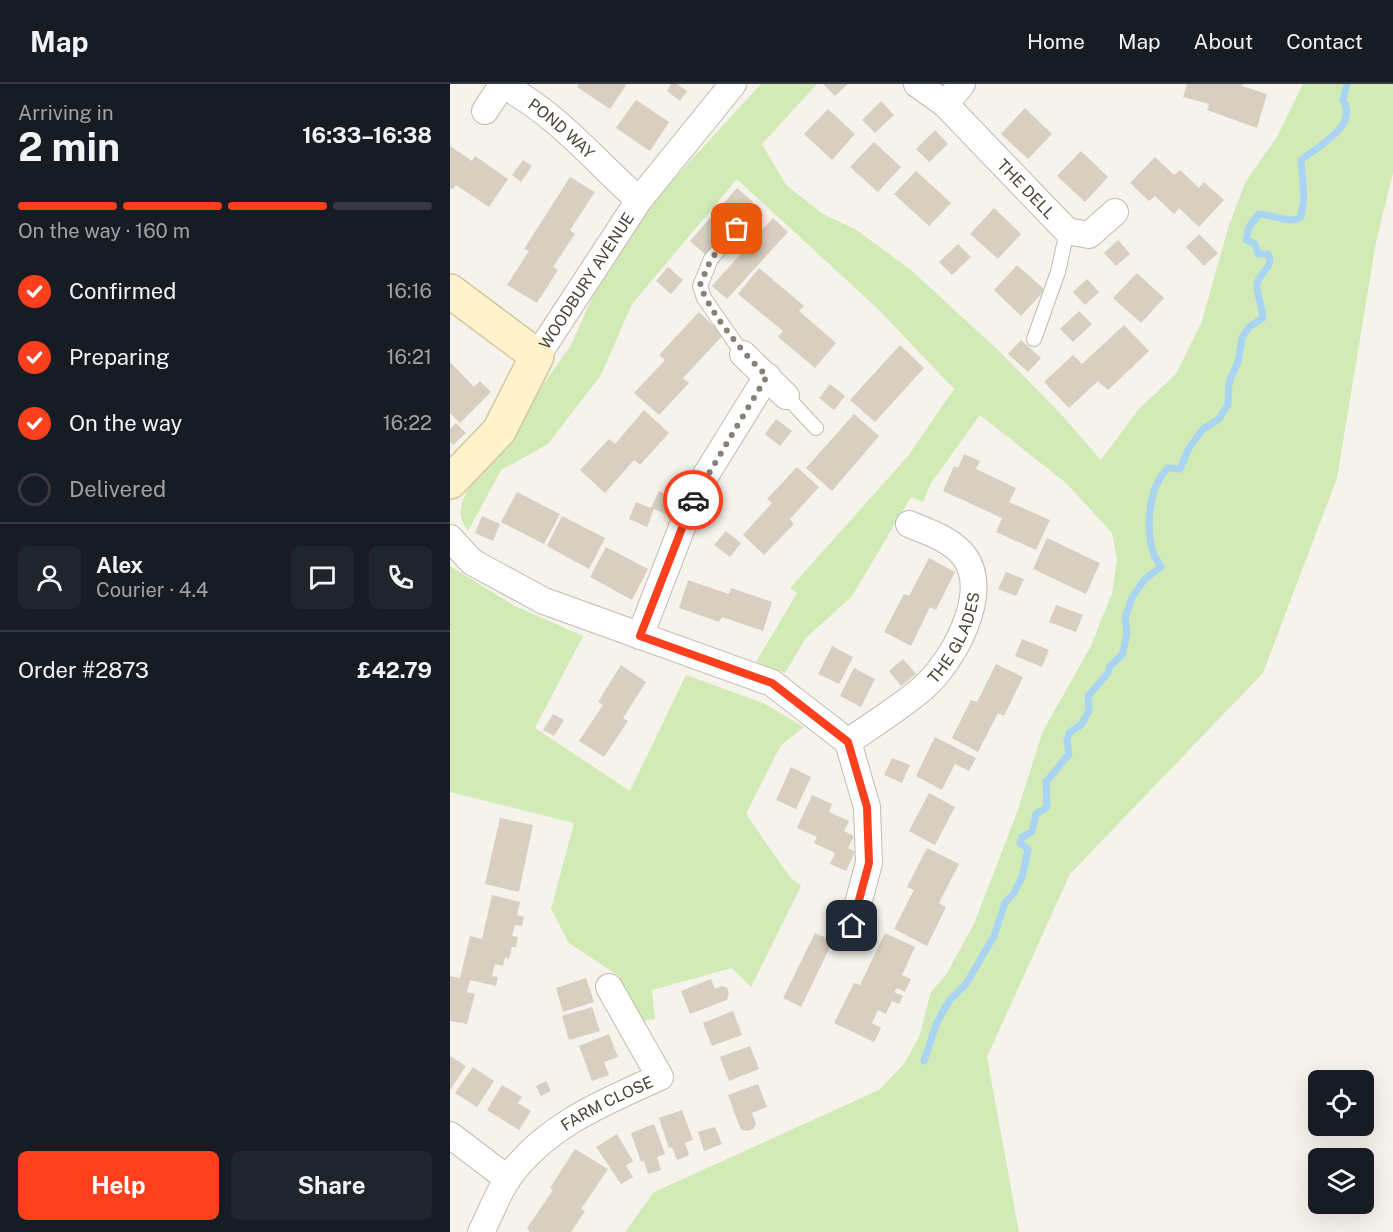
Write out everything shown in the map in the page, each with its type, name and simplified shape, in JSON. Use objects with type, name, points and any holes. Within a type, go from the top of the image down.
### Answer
[{"type":"street","name":"WOODBURY AVENUE","points":[[450,482],[499,431],[537,356],[639,200],[733,84]]},
{"type":"street","name":"THE DELL","points":[[917,84],[945,104],[1067,231],[1089,236],[1115,212]]},
{"type":"street","points":[[945,104],[962,84]]},
{"type":"street","name":"POND WAY","points":[[485,111],[502,85],[513,90],[537,106],[572,135],[639,200]]},
{"type":"street","points":[[450,291],[537,356]]},
{"type":"street","points":[[744,354],[786,396]]},
{"type":"street","points":[[640,636],[696,491],[767,376]]},
{"type":"street","name":"THE GLADES","points":[[848,742],[924,687],[953,653],[974,600],[972,575],[965,557],[948,541],[909,524]]},
{"type":"street","points":[[450,538],[472,562],[544,601],[772,683],[848,742],[867,807],[869,863],[852,926]]},
{"type":"street","name":"FARM CLOSE","points":[[481,1232],[508,1179],[543,1138],[595,1106],[660,1077],[609,987]]},
{"type":"street","points":[[450,1135],[508,1179]]},
{"type":"lane","points":[[744,354],[704,297],[700,285],[711,259],[750,213]]},
{"type":"lane","points":[[1034,339],[1058,272],[1067,231]]},
{"type":"lane","points":[[786,396],[816,428]]},
{"type":"green space","points":[[761,84],[817,84],[762,144],[786,185],[823,214],[855,229],[911,270],[999,351],[1059,412],[1101,460],[1138,410],[1176,374],[1202,321],[1229,225],[1246,181],[1277,137],[1303,84],[1393,84],[1393,173],[1376,242],[1337,478],[1263,673],[1070,874],[987,1057],[1019,1232],[625,1232],[654,1192],[879,1090],[904,1064],[919,1037],[931,992],[947,973],[974,924],[1016,815],[1043,731],[1091,646],[1112,593],[1117,559],[1112,533],[1066,483],[980,415],[931,483],[923,502],[911,497],[852,596],[805,639],[785,673],[756,662],[797,593],[790,588],[908,456],[954,389],[879,310],[737,179],[632,304],[601,375],[548,444],[501,470],[468,531],[461,517],[461,508],[466,493],[571,345],[595,291],[660,194]]},
{"type":"green space","points":[[450,566],[515,606],[583,636],[535,728],[630,791],[686,675],[763,703],[804,727],[781,745],[746,814],[790,877],[801,886],[751,987],[732,968],[652,990],[655,1019],[634,1023],[619,976],[569,943],[551,909],[574,823],[450,792]]},
{"type":"building","points":[[579,84],[627,84],[610,109],[577,87]]},
{"type":"building","points":[[671,84],[677,84],[687,91],[680,101],[667,91]]},
{"type":"building","points":[[823,84],[848,84],[835,96]]},
{"type":"building","points":[[1187,84],[1243,84],[1242,86],[1267,94],[1257,128],[1207,110],[1209,104],[1183,97]]},
{"type":"building","points":[[636,100],[669,122],[650,151],[616,128]]},
{"type":"building","points":[[881,101],[894,115],[875,133],[862,120]]},
{"type":"building","points":[[1025,108],[1052,134],[1028,159],[1001,134]]},
{"type":"building","points":[[828,109],[855,134],[832,160],[804,134]]},
{"type":"building","points":[[935,130],[948,144],[929,162],[916,149]]},
{"type":"building","points":[[874,142],[901,167],[878,192],[850,167]]},
{"type":"building","points":[[450,146],[472,161],[475,156],[508,179],[489,207],[456,185],[453,189],[450,188]]},
{"type":"building","points":[[1081,151],[1108,177],[1085,202],[1057,176]]},
{"type":"building","points":[[1155,157],[1174,175],[1180,170],[1199,188],[1204,182],[1224,200],[1199,227],[1179,208],[1174,214],[1155,196],[1149,201],[1130,183]]},
{"type":"building","points":[[523,160],[532,166],[521,182],[512,175]]},
{"type":"building","points":[[916,171],[951,203],[929,226],[894,194]]},
{"type":"building","points":[[570,177],[595,192],[570,230],[575,234],[553,267],[558,270],[537,303],[507,285],[529,251],[524,249]]},
{"type":"building","points":[[737,188],[753,202],[706,255],[690,241]]},
{"type":"building","points":[[994,208],[1021,234],[998,259],[970,234]]},
{"type":"building","points":[[773,218],[788,232],[727,299],[712,286]]},
{"type":"building","points":[[1199,234],[1218,253],[1204,266],[1186,247]]},
{"type":"building","points":[[1118,240],[1130,254],[1116,266],[1104,253]]},
{"type":"building","points":[[958,244],[971,257],[952,275],[939,262]]},
{"type":"building","points":[[1017,265],[1045,290],[1021,316],[994,290]]},
{"type":"building","points":[[668,267],[683,280],[671,294],[656,281]]},
{"type":"building","points":[[759,268],[804,306],[799,311],[836,343],[815,368],[778,337],[783,331],[738,294]]},
{"type":"building","points":[[1137,273],[1164,298],[1141,323],[1113,298]]},
{"type":"building","points":[[1087,279],[1099,292],[1085,305],[1073,292]]},
{"type":"building","points":[[1079,311],[1092,324],[1073,342],[1060,329]]},
{"type":"building","points":[[699,312],[723,335],[683,378],[689,383],[659,415],[634,393],[665,360],[659,355]]},
{"type":"building","points":[[1124,325],[1149,351],[1108,390],[1098,381],[1069,408],[1044,382],[1073,355],[1082,364]]},
{"type":"building","points":[[1021,340],[1041,358],[1028,372],[1008,354]]},
{"type":"building","points":[[900,345],[924,368],[875,422],[850,400]]},
{"type":"building","points":[[450,362],[474,387],[480,381],[491,392],[460,423],[450,413]]},
{"type":"building","points":[[830,384],[845,396],[834,410],[819,398]]},
{"type":"building","points":[[644,410],[669,433],[640,465],[634,460],[605,493],[580,470],[609,439],[615,444]]},
{"type":"building","points":[[854,414],[879,436],[832,491],[806,468]]},
{"type":"building","points":[[776,419],[792,431],[780,446],[765,434]]},
{"type":"building","points":[[456,423],[466,433],[453,445],[450,442],[450,429]]},
{"type":"building","points":[[964,454],[980,461],[976,469],[1016,488],[1009,502],[1050,520],[1036,550],[996,532],[1002,518],[943,491],[954,466],[958,468]]},
{"type":"building","points":[[797,467],[819,487],[790,519],[794,524],[764,555],[743,535],[772,503],[767,499]]},
{"type":"building","points":[[659,491],[677,499],[670,516],[654,509],[647,527],[629,519],[636,502],[651,508]]},
{"type":"building","points":[[517,492],[560,514],[544,544],[501,522]]},
{"type":"building","points":[[482,516],[500,524],[493,541],[475,533]]},
{"type":"building","points":[[562,516],[605,538],[589,569],[547,546]]},
{"type":"building","points":[[726,531],[741,543],[730,557],[714,545]]},
{"type":"building","points":[[1047,538],[1100,563],[1086,594],[1033,569]]},
{"type":"building","points":[[606,547],[648,569],[632,600],[590,577]]},
{"type":"building","points":[[929,558],[955,572],[936,610],[930,607],[911,646],[884,632],[904,594],[909,596]]},
{"type":"building","points":[[1006,572],[1024,579],[1016,596],[998,589]]},
{"type":"building","points":[[688,580],[729,594],[731,588],[772,602],[763,631],[722,617],[719,622],[679,608]]},
{"type":"building","points":[[1056,605],[1083,615],[1076,632],[1049,622]]},
{"type":"building","points":[[1022,639],[1049,650],[1042,667],[1015,656]]},
{"type":"building","points":[[832,646],[853,657],[839,684],[818,674]]},
{"type":"building","points":[[903,659],[916,674],[901,686],[889,671]]},
{"type":"building","points":[[996,664],[1023,677],[1004,716],[998,713],[978,752],[952,738],[971,700],[977,702]]},
{"type":"building","points":[[621,665],[646,682],[623,718],[628,721],[604,757],[579,741],[603,705],[598,702]]},
{"type":"building","points":[[854,668],[875,679],[861,707],[840,696]]},
{"type":"building","points":[[553,714],[564,720],[554,736],[543,730]]},
{"type":"building","points":[[935,737],[976,758],[969,771],[955,764],[942,790],[916,776]]},
{"type":"building","points":[[892,758],[910,765],[902,783],[884,775]]},
{"type":"building","points":[[791,767],[811,777],[796,809],[776,800]]},
{"type":"building","points":[[929,793],[955,807],[935,845],[909,831]]},
{"type":"building","points":[[812,795],[832,804],[829,812],[849,821],[844,831],[854,836],[848,848],[855,852],[846,871],[830,864],[835,853],[814,843],[817,837],[797,828]]},
{"type":"building","points":[[500,818],[533,825],[519,892],[485,884]]},
{"type":"building","points":[[927,848],[959,864],[939,903],[946,907],[927,946],[894,929],[914,890],[907,887]]},
{"type":"building","points":[[492,895],[520,902],[517,915],[524,917],[522,926],[515,925],[512,936],[518,937],[516,947],[512,947],[509,959],[505,957],[503,966],[495,964],[492,976],[498,977],[496,986],[470,980],[467,992],[475,994],[467,1024],[450,1021],[450,976],[460,978],[470,936],[482,939]]},
{"type":"building","points":[[815,933],[833,941],[801,1007],[783,998]]},
{"type":"building","points":[[885,933],[915,947],[902,975],[911,979],[905,992],[897,988],[894,992],[903,996],[899,1004],[892,1001],[886,1014],[878,1010],[872,1023],[881,1028],[874,1042],[834,1023],[854,983],[860,985]]},
{"type":"building","points":[[586,978],[594,1002],[563,1012],[556,988]]},
{"type":"building","points":[[711,979],[715,989],[722,986],[727,988],[729,993],[727,1000],[690,1014],[681,991]]},
{"type":"building","points":[[592,1007],[600,1031],[569,1040],[562,1016]]},
{"type":"building","points":[[733,1011],[742,1035],[712,1046],[703,1023]]},
{"type":"building","points":[[609,1034],[618,1057],[604,1062],[609,1075],[592,1081],[579,1046]]},
{"type":"building","points":[[750,1046],[759,1069],[729,1081],[720,1057]]},
{"type":"building","points":[[450,1056],[466,1066],[450,1090]]},
{"type":"building","points":[[473,1067],[494,1081],[477,1107],[455,1093]]},
{"type":"building","points":[[546,1081],[551,1091],[541,1096],[536,1086]]},
{"type":"building","points":[[758,1084],[767,1107],[752,1113],[756,1124],[753,1129],[741,1130],[728,1095]]},
{"type":"building","points":[[502,1085],[522,1097],[518,1103],[531,1111],[519,1130],[487,1110]]},
{"type":"building","points":[[682,1110],[693,1140],[685,1143],[689,1155],[677,1160],[672,1147],[669,1148],[659,1118]]},
{"type":"building","points":[[654,1124],[665,1154],[657,1157],[661,1170],[648,1174],[644,1161],[641,1162],[631,1133]]},
{"type":"building","points":[[715,1127],[722,1144],[704,1151],[698,1132]]},
{"type":"building","points":[[617,1134],[633,1161],[626,1166],[633,1177],[621,1184],[596,1147]]},
{"type":"building","points":[[575,1149],[608,1169],[581,1209],[585,1211],[571,1232],[530,1232],[527,1228],[553,1190],[550,1188]]},
{"type":"waterway","points":[[924,1061],[937,1022],[949,1001],[966,984],[994,936],[1005,903],[1014,893],[1023,874],[1028,849],[1020,843],[1022,837],[1032,832],[1036,814],[1047,807],[1046,782],[1069,754],[1067,740],[1069,733],[1082,724],[1089,710],[1088,696],[1108,673],[1110,666],[1122,655],[1127,634],[1125,617],[1133,596],[1144,580],[1161,567],[1151,544],[1149,521],[1156,486],[1168,468],[1180,469],[1189,448],[1203,429],[1219,419],[1228,404],[1229,382],[1238,362],[1242,338],[1249,327],[1263,318],[1257,284],[1270,258],[1268,254],[1258,254],[1255,244],[1246,240],[1249,227],[1259,214],[1286,220],[1301,217],[1304,197],[1301,160],[1326,142],[1341,127],[1346,118],[1343,100],[1347,84]]},
{"type":"way so far","points":[[693,500],[738,420],[767,376],[744,354],[704,297],[700,285],[702,274],[711,259],[737,229]]},
{"type":"route","points":[[693,500],[640,636],[772,683],[848,742],[867,807],[869,863],[852,926]]}]
